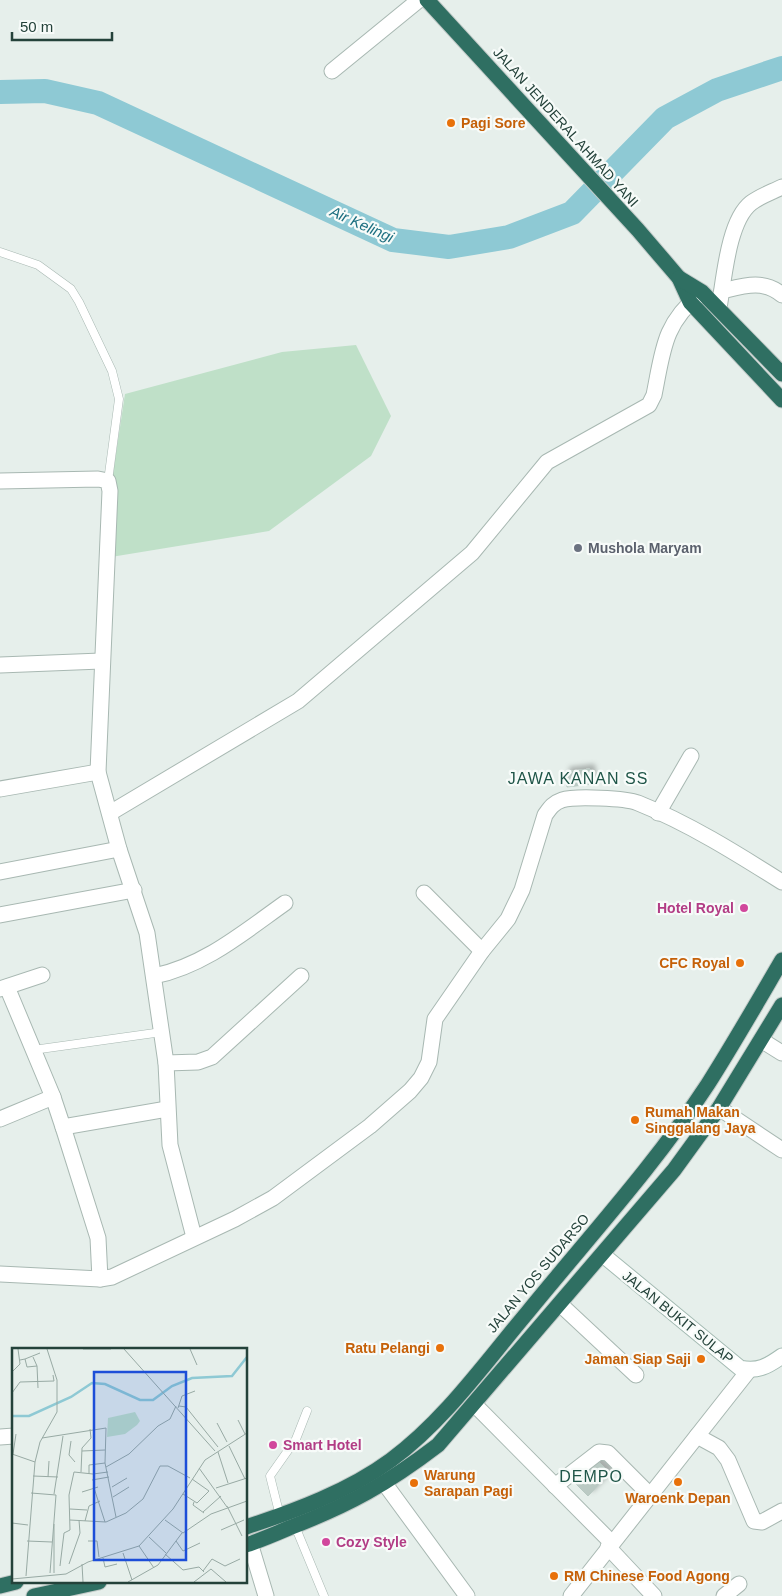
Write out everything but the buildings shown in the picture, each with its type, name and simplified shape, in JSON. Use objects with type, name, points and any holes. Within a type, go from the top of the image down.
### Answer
[{"type":"highway","name":"JALAN JENDERAL AHMAD YANI","points":[[427,0],[541,122],[638,230],[679,278],[690,302],[782,400]]},
{"type":"highway","name":"JALAN JENDERAL AHMAD YANI","points":[[679,278],[702,292],[782,374]]},
{"type":"highway","name":"JALAN YOS SUDARSO","points":[[248,1526],[280,1516],[326,1496],[359,1480],[391,1460],[423,1432],[461,1392],[656,1156],[708,1084],[782,960]]},
{"type":"highway","points":[[248,1544],[333,1511],[385,1484],[438,1445],[674,1170],[719,1108],[782,1005]]},
{"type":"highway","points":[[587,1240],[603,1255]]},
{"type":"highway","points":[[326,1496],[333,1511]]},
{"type":"highway","points":[[34,1596],[50,1590],[82,1591],[95,1584]]},
{"type":"street","points":[[332,71],[419,0]]},
{"type":"street","points":[[719,308],[730,247],[740,217],[750,204],[782,187]]},
{"type":"street","points":[[722,291],[760,285],[773,287],[782,294]]},
{"type":"street","points":[[110,813],[298,701],[472,553],[548,462],[649,405],[654,395],[669,330],[690,302],[702,292]]},
{"type":"street","points":[[0,482],[98,479],[108,481],[110,491],[101,661],[98,772],[119,850],[147,933],[166,1063],[166,1110],[170,1146],[194,1237]]},
{"type":"street","points":[[0,666],[101,661]]},
{"type":"street","points":[[658,813],[691,756]]},
{"type":"street","points":[[0,789],[98,772]]},
{"type":"street","points":[[0,1274],[100,1279],[112,1277],[235,1219],[273,1198],[370,1126],[410,1091],[421,1078],[428,1062],[435,1018],[482,950],[512,912],[522,890],[545,816],[552,805],[563,800],[592,798],[636,802],[722,844],[782,882]]},
{"type":"street","points":[[0,872],[119,850]]},
{"type":"street","points":[[0,915],[134,890]]},
{"type":"street","points":[[424,893],[482,950]]},
{"type":"street","points":[[154,976],[176,971],[220,949],[285,903]]},
{"type":"street","points":[[42,975],[4,988],[53,1097],[63,1127],[98,1238],[100,1279]]},
{"type":"street","points":[[166,1063],[198,1062],[212,1057],[301,976]]},
{"type":"street","points":[[761,1040],[782,1053]]},
{"type":"street","points":[[0,1119],[53,1097]]},
{"type":"street","points":[[719,1108],[782,1150]]},
{"type":"street","points":[[63,1127],[166,1110]]},
{"type":"street","name":"JALAN BUKIT SULAP","points":[[603,1255],[740,1368],[749,1370],[763,1369],[782,1356]]},
{"type":"street","points":[[560,1305],[636,1375]]},
{"type":"street","points":[[571,1596],[749,1370]]},
{"type":"street","points":[[474,1404],[556,1486],[654,1596]]},
{"type":"street","points":[[696,1436],[719,1448],[724,1454],[741,1486],[754,1521],[762,1522],[782,1511]]},
{"type":"street","points":[[556,1486],[599,1452],[608,1453],[650,1495]]},
{"type":"street","points":[[385,1484],[467,1596]]},
{"type":"street","points":[[248,1544],[266,1596]]},
{"type":"street","points":[[724,1596],[739,1584]]},
{"type":"lane","points":[[0,252],[38,265],[71,289],[112,371],[119,399],[108,481]]},
{"type":"lane","points":[[33,1050],[162,1032]]},
{"type":"lane","points":[[280,1516],[270,1476],[296,1439],[307,1411]]},
{"type":"lane","points":[[295,1526],[324,1596]]},
{"type":"green space","points":[[356,345],[391,416],[371,456],[269,531],[111,557],[112,480],[125,394],[282,352]]},
{"type":"waterway","name":"Air Kelingi","points":[[0,92],[45,91],[98,103],[393,240],[449,247],[509,237],[572,213],[665,118],[717,90],[782,68]]},
{"type":"place","name":"Pagi Sore","points":[[451,123]]},
{"type":"place","name":"Mushola Maryam","points":[[578,548]]},
{"type":"place","name":"Hotel Royal","points":[[744,908]]},
{"type":"place","name":"CFC Royal","points":[[740,963]]},
{"type":"place","name":"Rumah Makan Singgalang Jaya","points":[[635,1120]]},
{"type":"place","name":"Ratu Pelangi","points":[[440,1348]]},
{"type":"place","name":"Jaman Siap Saji","points":[[701,1359]]},
{"type":"place","name":"Smart Hotel","points":[[273,1445]]},
{"type":"place","name":"Waroenk Depan","points":[[678,1482]]},
{"type":"place","name":"Warung Sarapan Pagi","points":[[414,1483]]},
{"type":"place","name":"Cozy Style","points":[[326,1542]]},
{"type":"place","name":"RM Chinese Food Agong","points":[[554,1576]]},
{"type":"district","name":"JAWA KANAN SS","points":[[578,778]]},
{"type":"district","name":"DEMPO","points":[[591,1476]]}]
